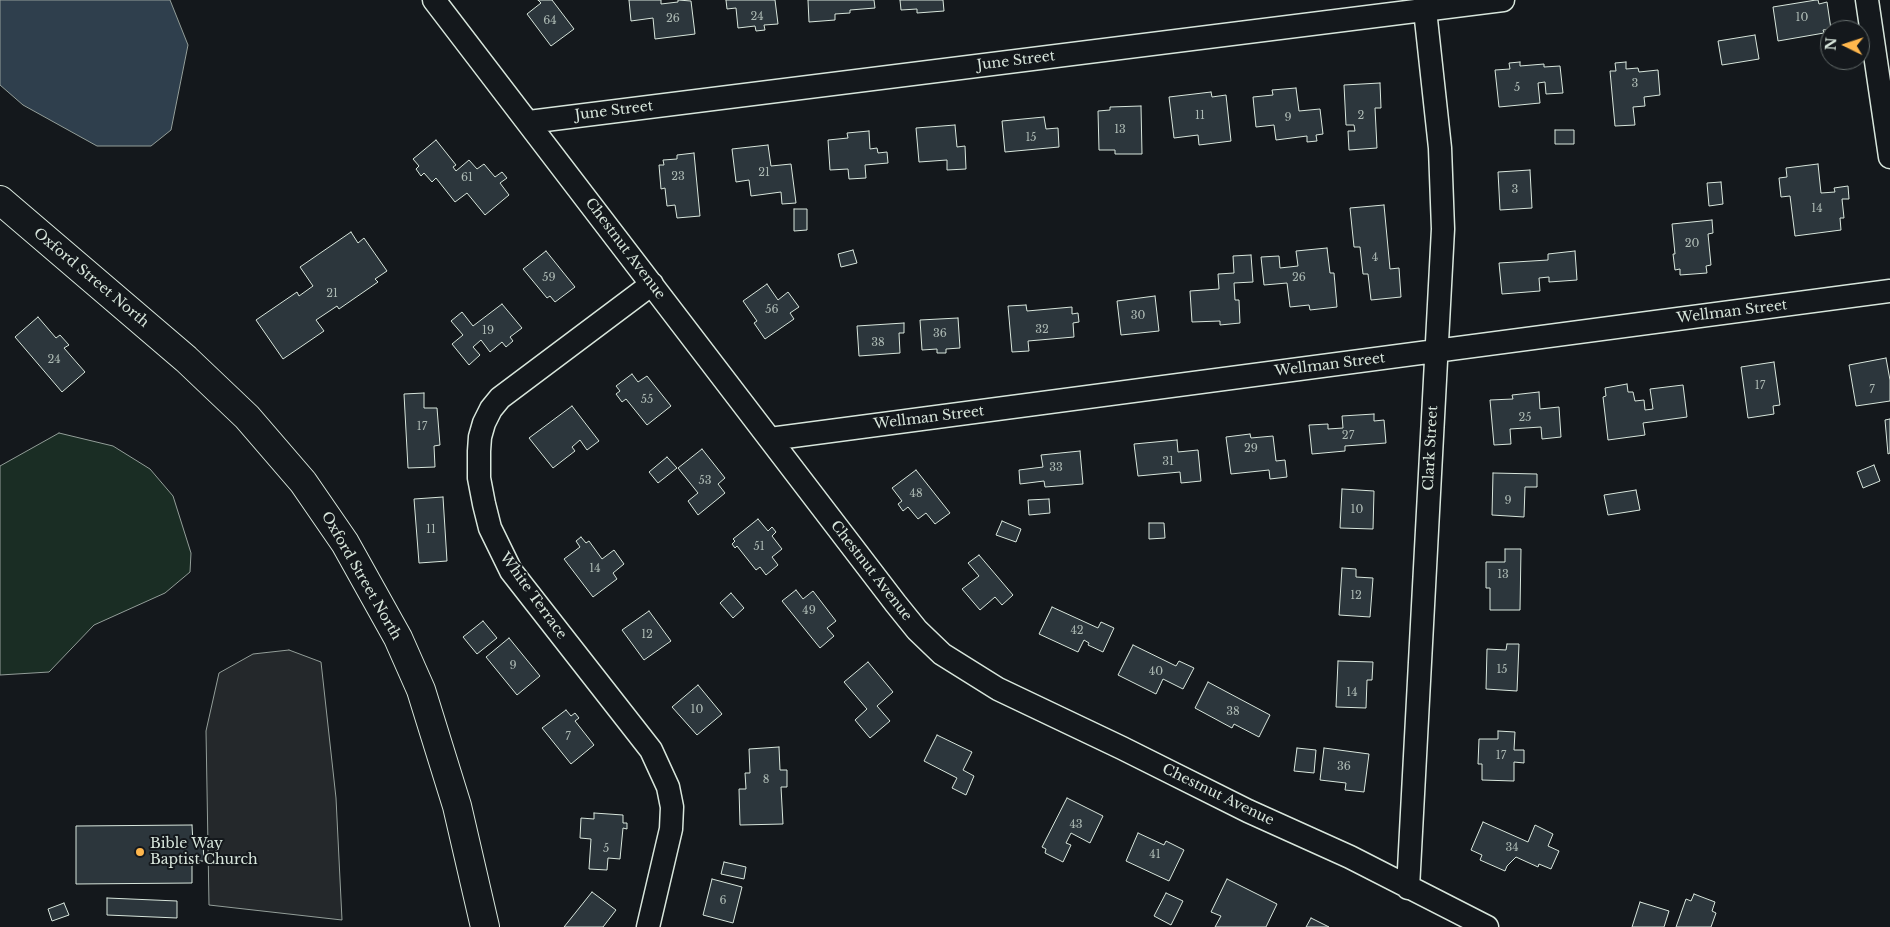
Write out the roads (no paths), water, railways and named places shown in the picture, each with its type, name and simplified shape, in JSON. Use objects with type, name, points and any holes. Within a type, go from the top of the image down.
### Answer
[{"type":"street","name":"Chestnut Avenue","points":[[434,0],[896,604],[917,630],[942,654],[998,689],[1248,811],[1350,857],[1487,927]]},
{"type":"street","name":"June Street","points":[[528,122],[1503,0]]},
{"type":"street","points":[[1867,0],[1890,157]]},
{"type":"street","name":"Clark Street","points":[[1408,888],[1443,229],[1442,175],[1425,10]]},
{"type":"street","name":"Oxford Street North","points":[[0,200],[186,359],[247,417],[303,482],[345,543],[398,638],[421,690],[457,806],[485,927]]},
{"type":"street","name":"White Terrace","points":[[648,927],[671,830],[672,807],[668,787],[651,750],[511,571],[490,528],[479,478],[479,451],[484,423],[491,409],[500,398],[652,284]]},
{"type":"street","name":"Wellman Street","points":[[770,439],[1890,292]]},
{"type":"water","points":[[0,0],[170,0],[188,45],[171,130],[151,146],[97,146],[23,105],[0,85]]},
{"type":"place","name":"Bible Way Baptist Church","points":[[140,852]]}]
